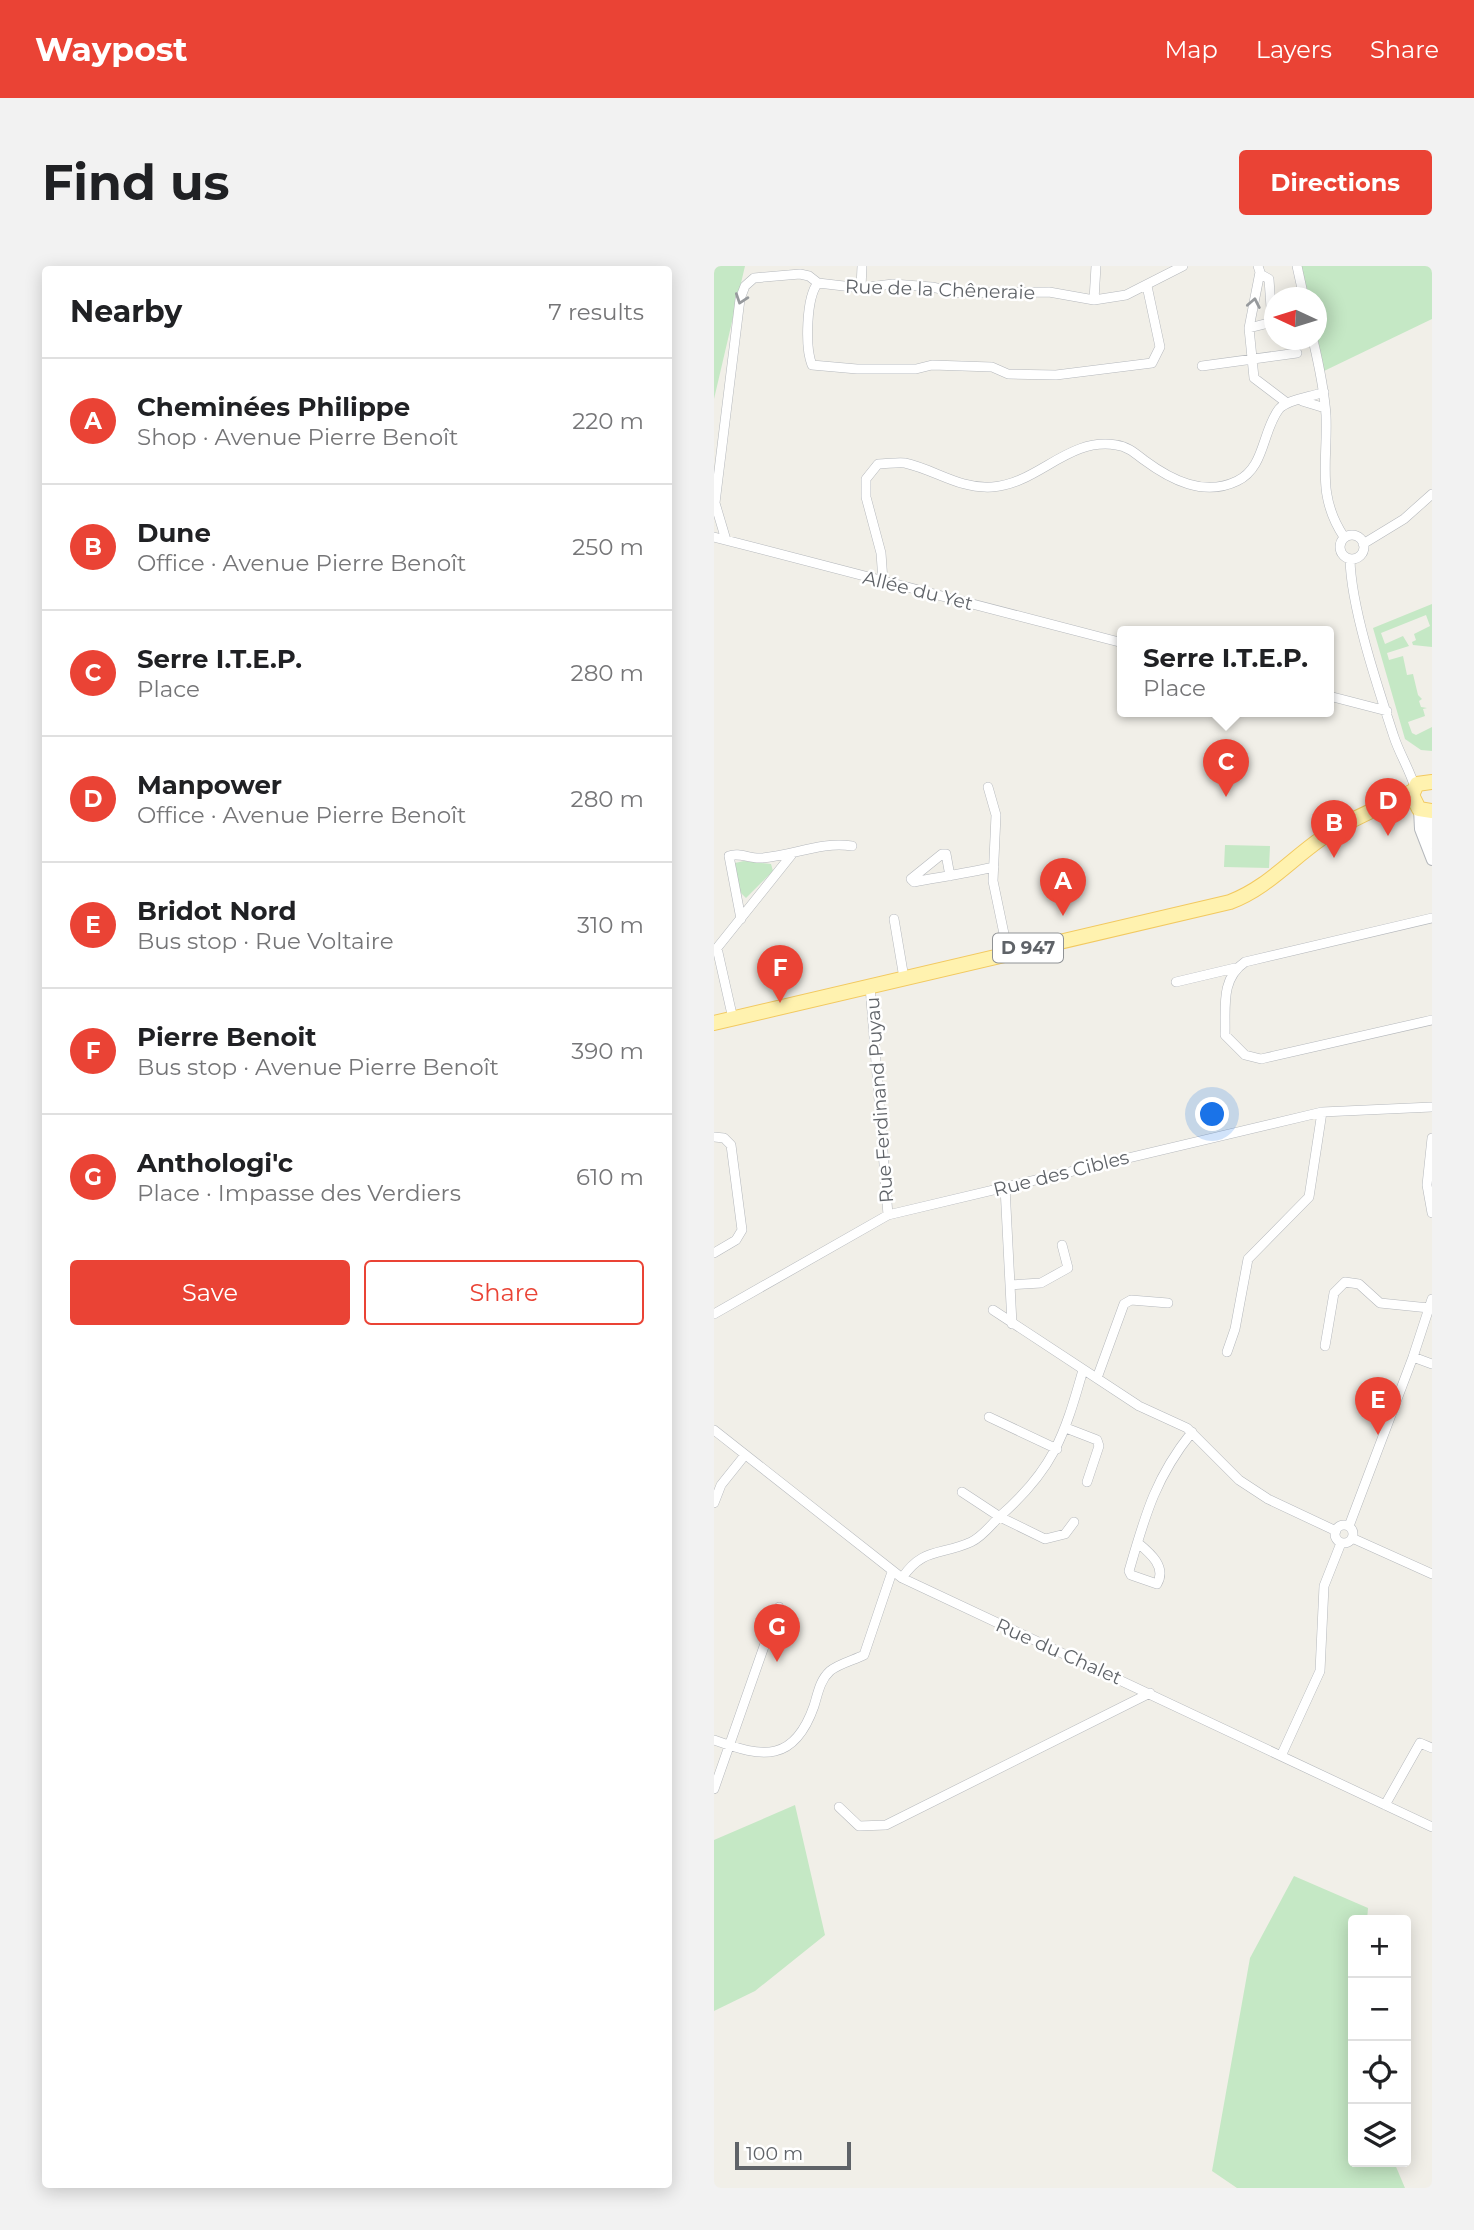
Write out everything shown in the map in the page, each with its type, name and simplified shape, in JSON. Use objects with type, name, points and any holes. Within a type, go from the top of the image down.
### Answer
[{"type":"main road","points":[[1421,785],[1424,810]]},
{"type":"main road","name":"D 947","points":[[714,1023],[1171,916],[1252,894],[1320,839],[1421,785]]},
{"type":"main road","name":"D 947","points":[[1370,811],[1424,810]]},
{"type":"street","points":[[861,288],[862,266]]},
{"type":"street","points":[[1094,300],[1096,266]]},
{"type":"street","name":"Rue de la Chêneraie","points":[[726,540],[715,503],[716,478],[724,416],[731,394],[737,310],[745,286],[754,278],[800,274],[809,276],[818,284],[861,288],[893,284],[932,287],[959,293],[1049,292],[1094,300],[1126,295],[1183,266]]},
{"type":"street","points":[[1297,266],[1302,287]]},
{"type":"street","points":[[1250,327],[1272,322],[1269,279],[1259,270]]},
{"type":"street","points":[[1259,270],[1250,327],[1252,357],[1258,382],[1287,404]]},
{"type":"street","points":[[818,284],[811,291],[807,355],[812,365],[857,369],[916,369],[932,365],[992,367],[1008,374],[1056,375],[1152,363],[1160,347],[1147,286]]},
{"type":"street","points":[[1315,350],[1324,392],[1324,484],[1333,519],[1344,537]]},
{"type":"street","points":[[1202,366],[1252,357],[1297,353]]},
{"type":"street","points":[[883,581],[881,553],[866,497],[866,479],[878,464],[904,463],[958,484],[991,487],[1010,484],[1032,475],[1069,452],[1093,444],[1117,445],[1133,451],[1175,480],[1209,488],[1240,481],[1248,473],[1260,457],[1280,409],[1287,404],[1324,392]]},
{"type":"street","points":[[1302,401],[1325,408]]},
{"type":"street","points":[[1363,544],[1404,519],[1432,494]]},
{"type":"street","points":[[1356,535],[1363,544],[1361,555],[1350,559],[1343,555],[1340,548],[1344,537],[1356,535]]},
{"type":"street","name":"Allée du Yet","points":[[714,537],[1117,641]]},
{"type":"street","points":[[1350,559],[1349,577],[1387,711],[1400,750],[1421,785]]},
{"type":"street","points":[[1334,697],[1387,711]]},
{"type":"street","points":[[988,788],[996,815],[993,881],[1008,953]]},
{"type":"street","points":[[1424,810],[1420,829],[1431,857]]},
{"type":"street","points":[[741,919],[729,856],[733,854],[759,859],[833,843],[852,846]]},
{"type":"street","points":[[733,1018],[718,948],[793,853]]},
{"type":"street","points":[[950,876],[994,867]]},
{"type":"street","points":[[1176,982],[1237,968],[1245,962],[1432,918]]},
{"type":"street","points":[[894,919],[904,978]]},
{"type":"street","points":[[1237,968],[1226,991],[1225,1035],[1245,1055],[1261,1059],[1432,1020]]},
{"type":"street","name":"Rue Ferdinand Puyau","points":[[870,986],[888,1215]]},
{"type":"street","name":"Rue des Cibles","points":[[714,1314],[888,1215],[1322,1112],[1432,1107]]},
{"type":"street","points":[[1227,1352],[1235,1329],[1248,1259],[1309,1197],[1322,1112]]},
{"type":"street","points":[[714,1253],[736,1240],[741,1230],[731,1145],[719,1138]]},
{"type":"street","points":[[1432,1138],[1427,1185],[1432,1213]]},
{"type":"street","points":[[1005,1187],[1012,1324]]},
{"type":"street","points":[[1010,1285],[1041,1283],[1068,1268],[1062,1245]]},
{"type":"street","points":[[1325,1346],[1334,1293],[1345,1282],[1359,1284],[1380,1303],[1431,1304],[1349,1526]]},
{"type":"street","points":[[1097,1378],[1125,1304],[1130,1300],[1168,1303]]},
{"type":"street","points":[[993,1310],[1139,1406],[1192,1432],[1239,1480],[1268,1499],[1336,1531]]},
{"type":"street","points":[[1413,1357],[1432,1364]]},
{"type":"street","points":[[902,1578],[914,1561],[974,1541],[1044,1472],[1066,1428],[1083,1370]]},
{"type":"street","points":[[989,1417],[1057,1449]]},
{"type":"street","points":[[1066,1428],[1097,1440],[1099,1446],[1087,1482]]},
{"type":"street","name":"Rue du Chalet","points":[[714,1430],[902,1578],[1432,1827]]},
{"type":"street","points":[[1138,1543],[1153,1555],[1160,1568],[1157,1584],[1130,1575],[1138,1543],[1160,1477],[1192,1432]]},
{"type":"street","points":[[714,1503],[721,1485],[745,1455]]},
{"type":"street","points":[[962,1492],[1000,1517],[1051,1540],[1065,1534],[1074,1522]]},
{"type":"street","points":[[1341,1543],[1336,1538],[1336,1531],[1341,1526],[1349,1526]]},
{"type":"street","points":[[1349,1526],[1353,1532],[1352,1538]]},
{"type":"street","points":[[1281,1756],[1320,1671],[1324,1586],[1341,1543],[1352,1538],[1432,1574]]},
{"type":"street","points":[[714,1740],[754,1753],[780,1752],[793,1743],[806,1727],[822,1680],[832,1669],[864,1655],[892,1572]]},
{"type":"street","points":[[714,1789],[768,1635],[776,1629],[782,1613],[779,1607]]},
{"type":"street","points":[[839,1807],[859,1826],[886,1825],[1150,1693]]},
{"type":"street","points":[[1385,1805],[1420,1743],[1432,1748]]},
{"type":"green space","points":[[714,266],[745,266],[714,399]]},
{"type":"green space","points":[[1301,266],[1432,266],[1432,319],[1324,371],[1320,350],[1327,350],[1327,287],[1306,287]]},
{"type":"green space","points":[[1432,604],[1432,647],[1413,645],[1412,642],[1416,640],[1414,634],[1430,626],[1426,615],[1381,633],[1385,644],[1403,636],[1409,646],[1387,653],[1389,660],[1403,656],[1407,675],[1413,674],[1418,695],[1422,699],[1419,701],[1421,707],[1427,708],[1423,709],[1425,716],[1408,722],[1412,733],[1416,735],[1432,727],[1432,751],[1421,750],[1405,739],[1373,628]]},
{"type":"green space","points":[[1225,845],[1270,846],[1269,868],[1224,867]]},
{"type":"green space","points":[[744,861],[771,864],[773,871],[746,898],[740,892],[735,863]]},
{"type":"green space","points":[[795,1805],[825,1935],[755,1991],[714,2011],[714,1840]]},
{"type":"green space","points":[[1294,1876],[1368,1908],[1367,1915],[1348,1915],[1348,2167],[1396,2167],[1405,2188],[1237,2188],[1212,2171],[1250,1958]]},
{"type":"place","name":"Serre I.T.E.P.","points":[[1226,797]]},
{"type":"place","name":"Manpower","points":[[1388,836]]},
{"type":"place","name":"Dune","points":[[1334,858]]},
{"type":"place","name":"Cheminées Philippe","points":[[1063,916]]},
{"type":"place","name":"Pierre Benoit","points":[[780,1003]]},
{"type":"place","name":"Bridot Nord","points":[[1378,1435]]},
{"type":"place","name":"Anthologi'c","points":[[777,1662]]}]
